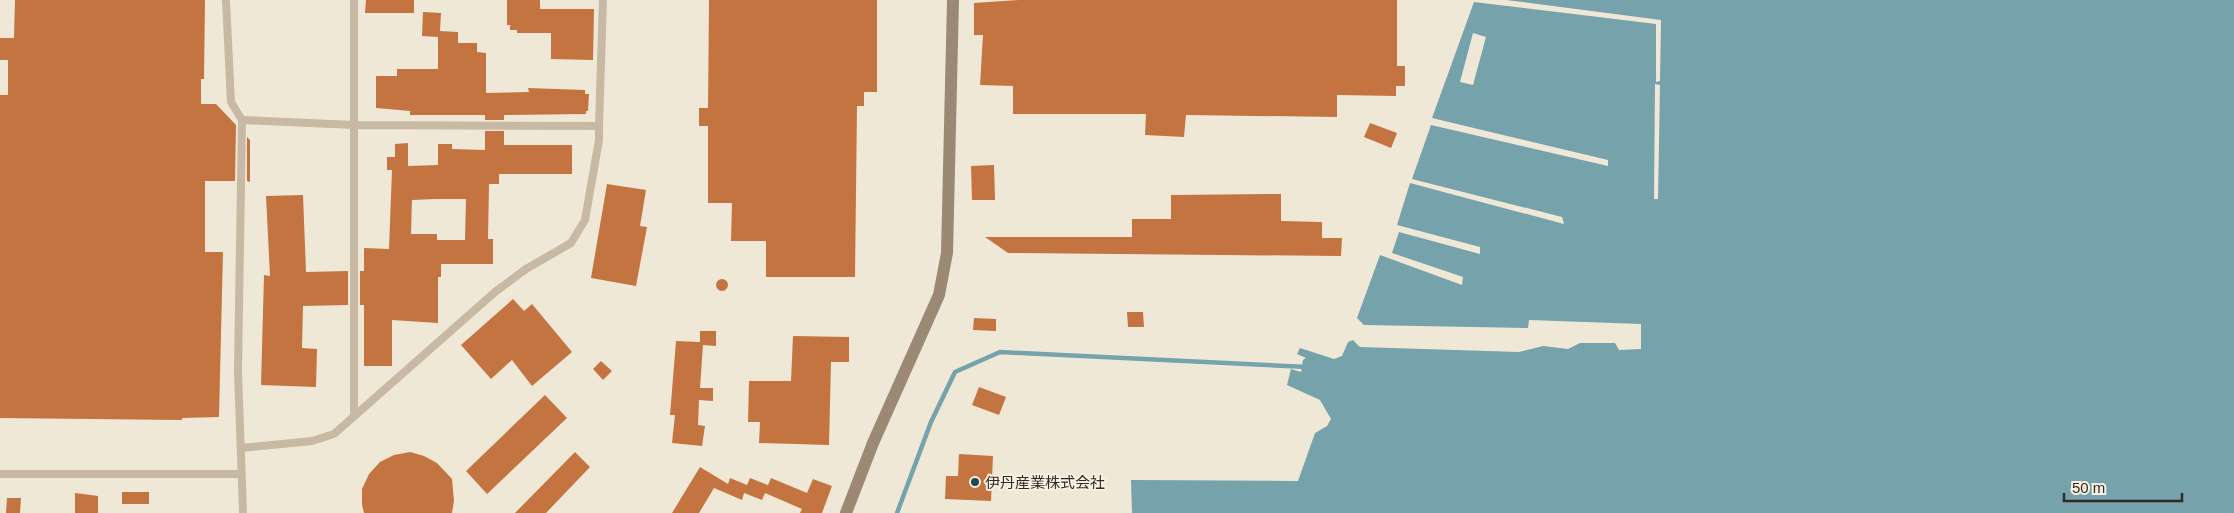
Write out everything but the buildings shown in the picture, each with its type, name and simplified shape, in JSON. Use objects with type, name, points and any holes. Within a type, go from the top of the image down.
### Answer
[{"type":"street","points":[[846,513],[873,443],[939,295],[947,253],[953,0]]},
{"type":"lane","points":[[226,0],[231,102],[242,120],[238,371],[243,513]]},
{"type":"lane","points":[[354,0],[354,416]]},
{"type":"lane","points":[[241,448],[312,441],[334,434],[495,292],[526,269],[571,243],[585,220],[599,126],[603,0]]},
{"type":"lane","points":[[242,120],[354,125],[599,126]]},
{"type":"lane","points":[[0,474],[242,474]]},
{"type":"water","points":[[1506,0],[2234,0],[2234,513],[1132,513],[1131,480],[1298,481],[1315,433],[1327,426],[1331,419],[1320,400],[1287,385],[1291,369],[1301,372],[1303,360],[1306,358],[1297,354],[1300,348],[1334,359],[1342,356],[1348,342],[1353,340],[1360,347],[1519,352],[1543,346],[1568,349],[1580,343],[1615,343],[1619,350],[1641,349],[1641,324],[1529,320],[1528,328],[1364,325],[1357,318],[1380,255],[1462,285],[1463,277],[1392,253],[1399,232],[1480,254],[1480,247],[1397,225],[1410,183],[1564,224],[1562,217],[1412,179],[1431,125],[1608,166],[1608,160],[1432,118],[1474,2],[1656,24],[1656,82],[1660,81],[1661,20]],"holes":[[[1473,33],[1486,37],[1473,85],[1460,82]],[[1655,84],[1660,85],[1658,199],[1654,199]]]},
{"type":"waterway","points":[[897,513],[931,422],[955,372],[1000,352],[1307,367]]},
{"type":"place","name":"伊丹産業株式会社","points":[[975,482]]}]
